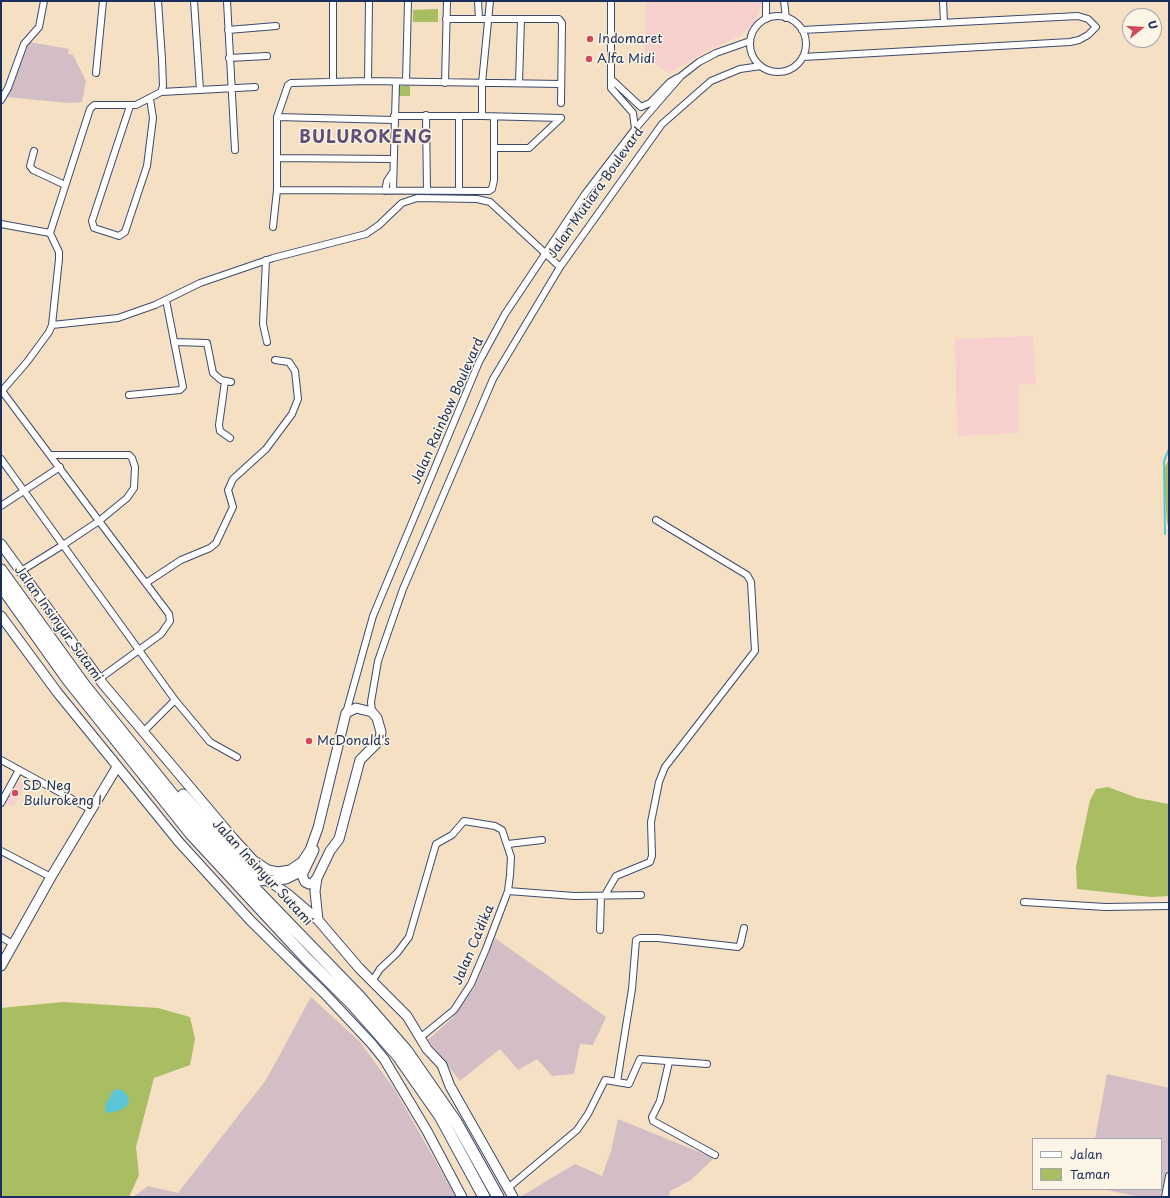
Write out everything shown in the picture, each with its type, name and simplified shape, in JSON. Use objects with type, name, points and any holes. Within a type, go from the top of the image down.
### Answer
[{"type":"highway","name":"Jalan Insinyur Sutami","points":[[1,570],[85,686],[222,853],[359,996],[406,1050],[456,1122],[498,1197]]},
{"type":"highway","name":"Jalan Insinyur Sutami","points":[[1,586],[68,680],[191,834],[302,953],[353,1005],[398,1056],[440,1116],[484,1197]]},
{"type":"highway","points":[[85,686],[95,692],[104,701],[191,805],[249,869],[265,880]]},
{"type":"street","points":[[1,100],[8,88],[24,44],[39,27],[44,1]]},
{"type":"street","points":[[96,73],[103,1]]},
{"type":"street","points":[[158,1],[163,86],[161,92]]},
{"type":"street","points":[[194,1],[200,90]]},
{"type":"street","points":[[227,1],[235,150]]},
{"type":"street","points":[[333,1],[333,81]]},
{"type":"street","points":[[368,81],[369,1]]},
{"type":"street","points":[[406,82],[408,1]]},
{"type":"street","points":[[445,83],[447,1]]},
{"type":"street","points":[[478,1],[479,19]]},
{"type":"street","points":[[482,116],[482,83],[490,1]]},
{"type":"street","name":"Jalan Mutiara Boulevard","points":[[611,1],[610,84],[612,91],[633,113],[634,129]]},
{"type":"street","points":[[766,1],[766,19]]},
{"type":"street","points":[[784,1],[786,18]]},
{"type":"street","points":[[944,1],[944,23]]},
{"type":"street","points":[[802,30],[1078,16],[1088,19],[1096,27],[1088,36],[1070,42],[803,57]]},
{"type":"street","points":[[773,17],[786,18],[793,21],[802,30],[806,43],[803,57],[794,68],[788,71],[774,72],[761,66],[752,55],[750,41],[755,28],[766,19],[773,17]]},
{"type":"street","points":[[446,19],[560,20],[561,103]]},
{"type":"street","points":[[519,83],[521,19]]},
{"type":"street","points":[[228,30],[276,26]]},
{"type":"street","name":"Jalan Rainbow Boulevard","points":[[346,713],[373,616],[479,362],[505,314],[585,194],[634,129],[681,76],[699,62],[716,53],[750,41]]},
{"type":"street","points":[[230,58],[267,56]]},
{"type":"street","name":"Jalan Mutiara Boulevard","points":[[372,712],[371,702],[378,661],[401,596],[493,379],[560,267],[662,124],[711,81],[740,69],[761,66]]},
{"type":"street","name":"Jalan Mutiara Boulevard","points":[[611,79],[641,107],[650,103],[673,80],[681,76]]},
{"type":"street","points":[[273,227],[277,190],[277,117],[289,84],[294,82],[368,81],[561,84]]},
{"type":"street","points":[[393,190],[396,82]]},
{"type":"street","points":[[99,679],[161,634],[170,621],[166,610],[2,392],[27,362],[49,332],[52,325],[59,252],[50,233],[92,106],[98,104],[130,106],[150,99],[161,92],[255,87]]},
{"type":"street","points":[[130,106],[92,221],[94,228],[118,236],[125,232],[147,166],[153,118],[150,99]]},
{"type":"street","points":[[277,117],[394,118],[426,115],[459,117],[482,116],[561,118],[529,148],[494,148]]},
{"type":"street","points":[[426,115],[427,191]]},
{"type":"street","points":[[459,117],[459,191]]},
{"type":"street","points":[[277,190],[489,191],[492,189],[494,180],[494,117]]},
{"type":"street","points":[[34,151],[30,166],[33,170],[65,185]]},
{"type":"street","points":[[277,158],[393,159]]},
{"type":"street","points":[[385,191],[387,181],[393,172]]},
{"type":"street","points":[[52,325],[118,318],[166,300],[200,283],[266,260],[366,234],[379,225],[402,203],[417,198],[477,199],[490,202],[545,255],[560,267]]},
{"type":"street","points":[[1,224],[50,233]]},
{"type":"street","points":[[266,260],[263,324],[267,342]]},
{"type":"street","points":[[130,395],[182,389],[183,385],[166,300]]},
{"type":"street","points":[[174,342],[207,344],[213,373],[217,378],[231,382]]},
{"type":"street","points":[[146,583],[181,560],[210,548],[216,543],[233,507],[228,490],[233,479],[266,449],[292,414],[298,399],[295,371],[289,362],[275,360]]},
{"type":"street","points":[[224,381],[219,425],[220,431],[230,438]]},
{"type":"street","points":[[21,571],[99,521],[127,498],[134,488],[135,467],[132,458],[122,454],[50,455]]},
{"type":"street","points":[[1,459],[175,700],[210,742],[237,757]]},
{"type":"street","points":[[1,506],[60,468]]},
{"type":"street","points":[[600,930],[603,896],[616,876],[650,862],[652,856],[652,815],[659,782],[665,767],[672,756],[697,727],[755,651],[751,582],[747,575],[656,520]]},
{"type":"street","points":[[1,544],[99,679],[233,838],[253,860],[268,870],[278,872],[290,870],[302,862],[310,850],[318,828],[346,713],[356,708],[372,712],[377,718],[381,732],[380,740],[360,760],[340,840],[330,852],[317,878],[313,883],[309,884],[305,882],[302,875],[318,840],[318,828]]},
{"type":"street","points":[[1,616],[56,692],[179,842],[250,920],[324,993],[371,1043],[388,1066],[427,1131],[462,1197]]},
{"type":"street","points":[[143,732],[175,700]]},
{"type":"street","points":[[1,760],[90,810]]},
{"type":"street","points":[[1,966],[90,810],[117,767]]},
{"type":"street","points":[[1,803],[19,770]]},
{"type":"street","points":[[373,980],[409,937],[436,844],[452,836],[461,823],[466,821],[500,828],[508,844],[542,840]]},
{"type":"street","name":"Jalan Ca'dika","points":[[421,1038],[454,1010],[464,996],[486,949],[508,891],[512,863],[508,844]]},
{"type":"street","points":[[1,851],[51,877]]},
{"type":"street","points":[[265,880],[286,879],[304,870]]},
{"type":"street","points":[[317,878],[315,891],[318,920]]},
{"type":"street","points":[[265,880],[289,894],[318,920],[359,968],[373,980],[407,1016],[427,1049],[442,1064],[450,1086],[513,1197]]},
{"type":"street","points":[[508,891],[574,896],[642,895]]},
{"type":"street","points":[[1024,902],[1105,907],[1169,906]]},
{"type":"street","points":[[617,1082],[632,989],[636,940],[640,938],[658,938],[738,948],[744,928]]},
{"type":"street","points":[[1,937],[13,944]]},
{"type":"street","points":[[508,1188],[577,1130],[588,1114],[605,1080],[629,1084],[640,1059],[707,1064]]},
{"type":"street","points":[[669,1062],[660,1101],[652,1117],[653,1121],[715,1156]]},
{"type":"street","points":[[1165,1197],[1169,1176]]},
{"type":"shaded area","points":[[646,1],[762,1],[759,14],[754,24],[740,36],[714,47],[669,73],[645,57]]},
{"type":"shaded area","points":[[30,42],[69,49],[68,54],[73,55],[86,81],[82,102],[68,103],[7,97],[21,59]]},
{"type":"shaded area","points":[[1033,336],[1036,384],[1019,385],[1018,433],[957,436],[955,339]]},
{"type":"shaded area","name":"SD Neg Bulurokeng I","points":[[16,779],[26,784],[13,807],[4,802]]},
{"type":"shaded area","points":[[495,938],[606,1017],[593,1045],[580,1044],[574,1074],[552,1076],[537,1059],[518,1070],[500,1049],[460,1081],[428,1040],[451,1019],[474,988]]},
{"type":"shaded area","points":[[311,997],[360,1042],[395,1090],[456,1197],[133,1197],[148,1186],[178,1193],[266,1080]]},
{"type":"shaded area","points":[[1107,1074],[1169,1088],[1169,1197],[1140,1197],[1107,1190],[1162,1190],[1162,1138],[1095,1138]]},
{"type":"shaded area","points":[[618,1119],[714,1158],[691,1180],[670,1191],[669,1197],[520,1197],[575,1164],[602,1176],[611,1151]]},
{"type":"green space","points":[[438,9],[438,22],[413,22],[413,10]]},
{"type":"green space","points":[[398,86],[410,86],[410,96],[398,96]]},
{"type":"green space","points":[[1169,459],[1169,528],[1167,522],[1163,470]]},
{"type":"green space","points":[[1108,787],[1137,798],[1169,804],[1169,896],[1151,897],[1077,889],[1076,867],[1090,800],[1096,789]]},
{"type":"green space","points":[[63,1002],[158,1008],[190,1017],[195,1039],[190,1065],[154,1078],[136,1147],[139,1175],[129,1197],[1,1197],[1,1008]]},
{"type":"water","points":[[121,1089],[127,1095],[129,1102],[127,1106],[118,1111],[108,1113],[105,1110],[106,1103],[114,1090]]},
{"type":"waterway","points":[[1165,534],[1164,461],[1169,449]]},
{"type":"place","name":"Indomaret","points":[[590,39]]},
{"type":"place","name":"Alfa Midi","points":[[589,59]]},
{"type":"place","name":"McDonald's","points":[[309,741]]},
{"type":"place","name":"SD Neg Bulurokeng I","points":[[15,793]]},
{"type":"district","name":"BULUROKENG","points":[[366,138]]}]
